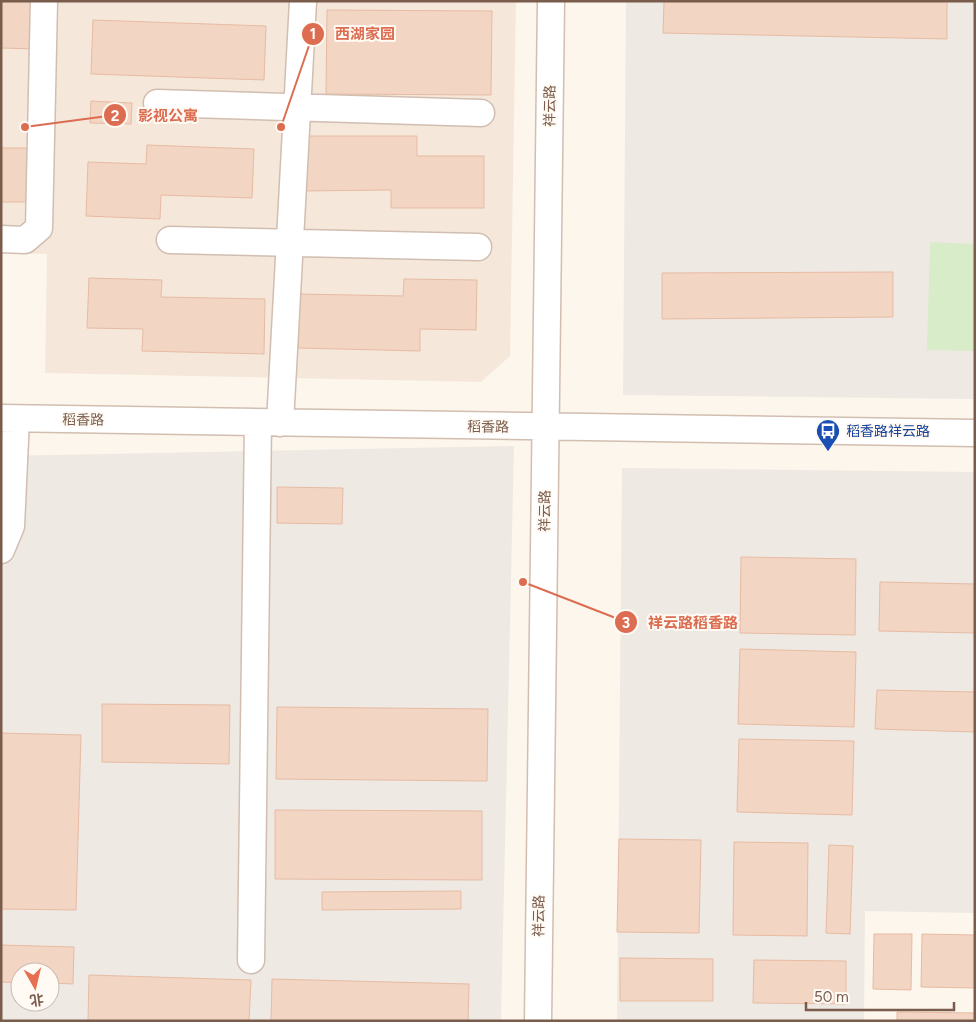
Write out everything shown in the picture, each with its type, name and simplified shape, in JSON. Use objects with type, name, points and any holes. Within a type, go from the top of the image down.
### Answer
[{"type":"street","points":[[1,239],[24,240],[39,228],[44,1]]},
{"type":"street","points":[[250,960],[269,423],[290,243],[303,1]]},
{"type":"street","name":"祥云路","points":[[538,1021],[551,1]]},
{"type":"street","points":[[157,103],[481,113]]},
{"type":"street","points":[[170,240],[478,247]]},
{"type":"street","points":[[1,550],[11,526],[8,419]]},
{"type":"street","name":"稻香路","points":[[8,419],[975,433]]},
{"type":"shaded area","points":[[1,1],[516,1],[510,356],[481,382],[45,373],[47,254],[1,253]]},
{"type":"shaded area","points":[[626,1],[975,1],[975,399],[623,395]]},
{"type":"shaded area","points":[[514,446],[501,1021],[1,1021],[1,456]]},
{"type":"shaded area","points":[[622,468],[975,472],[975,913],[865,911],[864,1021],[617,1021]]},
{"type":"green space","points":[[930,242],[975,244],[975,351],[927,350]]},
{"type":"building","points":[[1,1],[36,1],[35,49],[1,48]]},
{"type":"building","points":[[664,1],[947,1],[947,39],[663,33]]},
{"type":"building","points":[[327,10],[492,11],[491,95],[326,94]]},
{"type":"building","points":[[93,20],[266,26],[264,80],[91,74]]},
{"type":"building","points":[[91,101],[132,103],[131,124],[90,123]]},
{"type":"building","points":[[300,136],[417,136],[417,156],[484,156],[484,208],[391,208],[391,190],[300,191]]},
{"type":"building","points":[[147,145],[254,149],[252,198],[161,195],[160,219],[86,216],[88,162],[146,164]]},
{"type":"building","points":[[1,148],[31,148],[30,202],[1,202]]},
{"type":"building","points":[[893,272],[893,317],[662,319],[662,273]]},
{"type":"building","points":[[89,278],[162,280],[161,297],[265,299],[264,354],[142,351],[143,329],[87,328]]},
{"type":"building","points":[[404,279],[477,280],[476,330],[420,329],[420,351],[298,348],[300,294],[403,296]]},
{"type":"building","points":[[277,487],[343,488],[342,524],[277,523]]},
{"type":"building","points":[[741,557],[856,559],[855,635],[740,633]]},
{"type":"building","points":[[880,582],[975,584],[975,633],[879,631]]},
{"type":"building","points":[[740,649],[856,652],[854,727],[738,724]]},
{"type":"building","points":[[877,690],[975,692],[975,732],[875,729]]},
{"type":"building","points":[[102,704],[230,705],[229,764],[102,762]]},
{"type":"building","points":[[277,707],[488,709],[487,781],[276,779]]},
{"type":"building","points":[[1,733],[81,735],[76,910],[1,909]]},
{"type":"building","points":[[739,739],[854,741],[852,815],[737,812]]},
{"type":"building","points":[[275,810],[482,811],[482,880],[275,879]]},
{"type":"building","points":[[619,839],[701,840],[699,933],[617,932]]},
{"type":"building","points":[[734,842],[808,843],[807,936],[733,935]]},
{"type":"building","points":[[829,845],[853,846],[850,934],[826,933]]},
{"type":"building","points":[[461,891],[461,909],[322,910],[322,892]]},
{"type":"building","points":[[874,934],[912,934],[911,990],[873,989]]},
{"type":"building","points":[[922,934],[975,935],[975,988],[921,987]]},
{"type":"building","points":[[1,945],[74,947],[73,984],[60,983],[60,962],[10,962],[10,982],[1,982]]},
{"type":"building","points":[[620,958],[713,959],[713,1001],[620,1001]]},
{"type":"building","points":[[754,960],[846,961],[846,1004],[753,1003]]},
{"type":"building","points":[[89,975],[251,980],[249,1021],[88,1021]]},
{"type":"building","points":[[272,979],[469,984],[468,1021],[271,1021]]},
{"type":"building","points":[[897,1012],[975,1013],[975,1021],[897,1021]]},
{"type":"place","name":"影视公寓","points":[[25,127]]},
{"type":"place","name":"西湖家园","points":[[281,127]]},
{"type":"place","name":"稻香路祥云路","points":[[828,452]]},
{"type":"place","name":"祥云路稻香路","points":[[523,582]]}]
